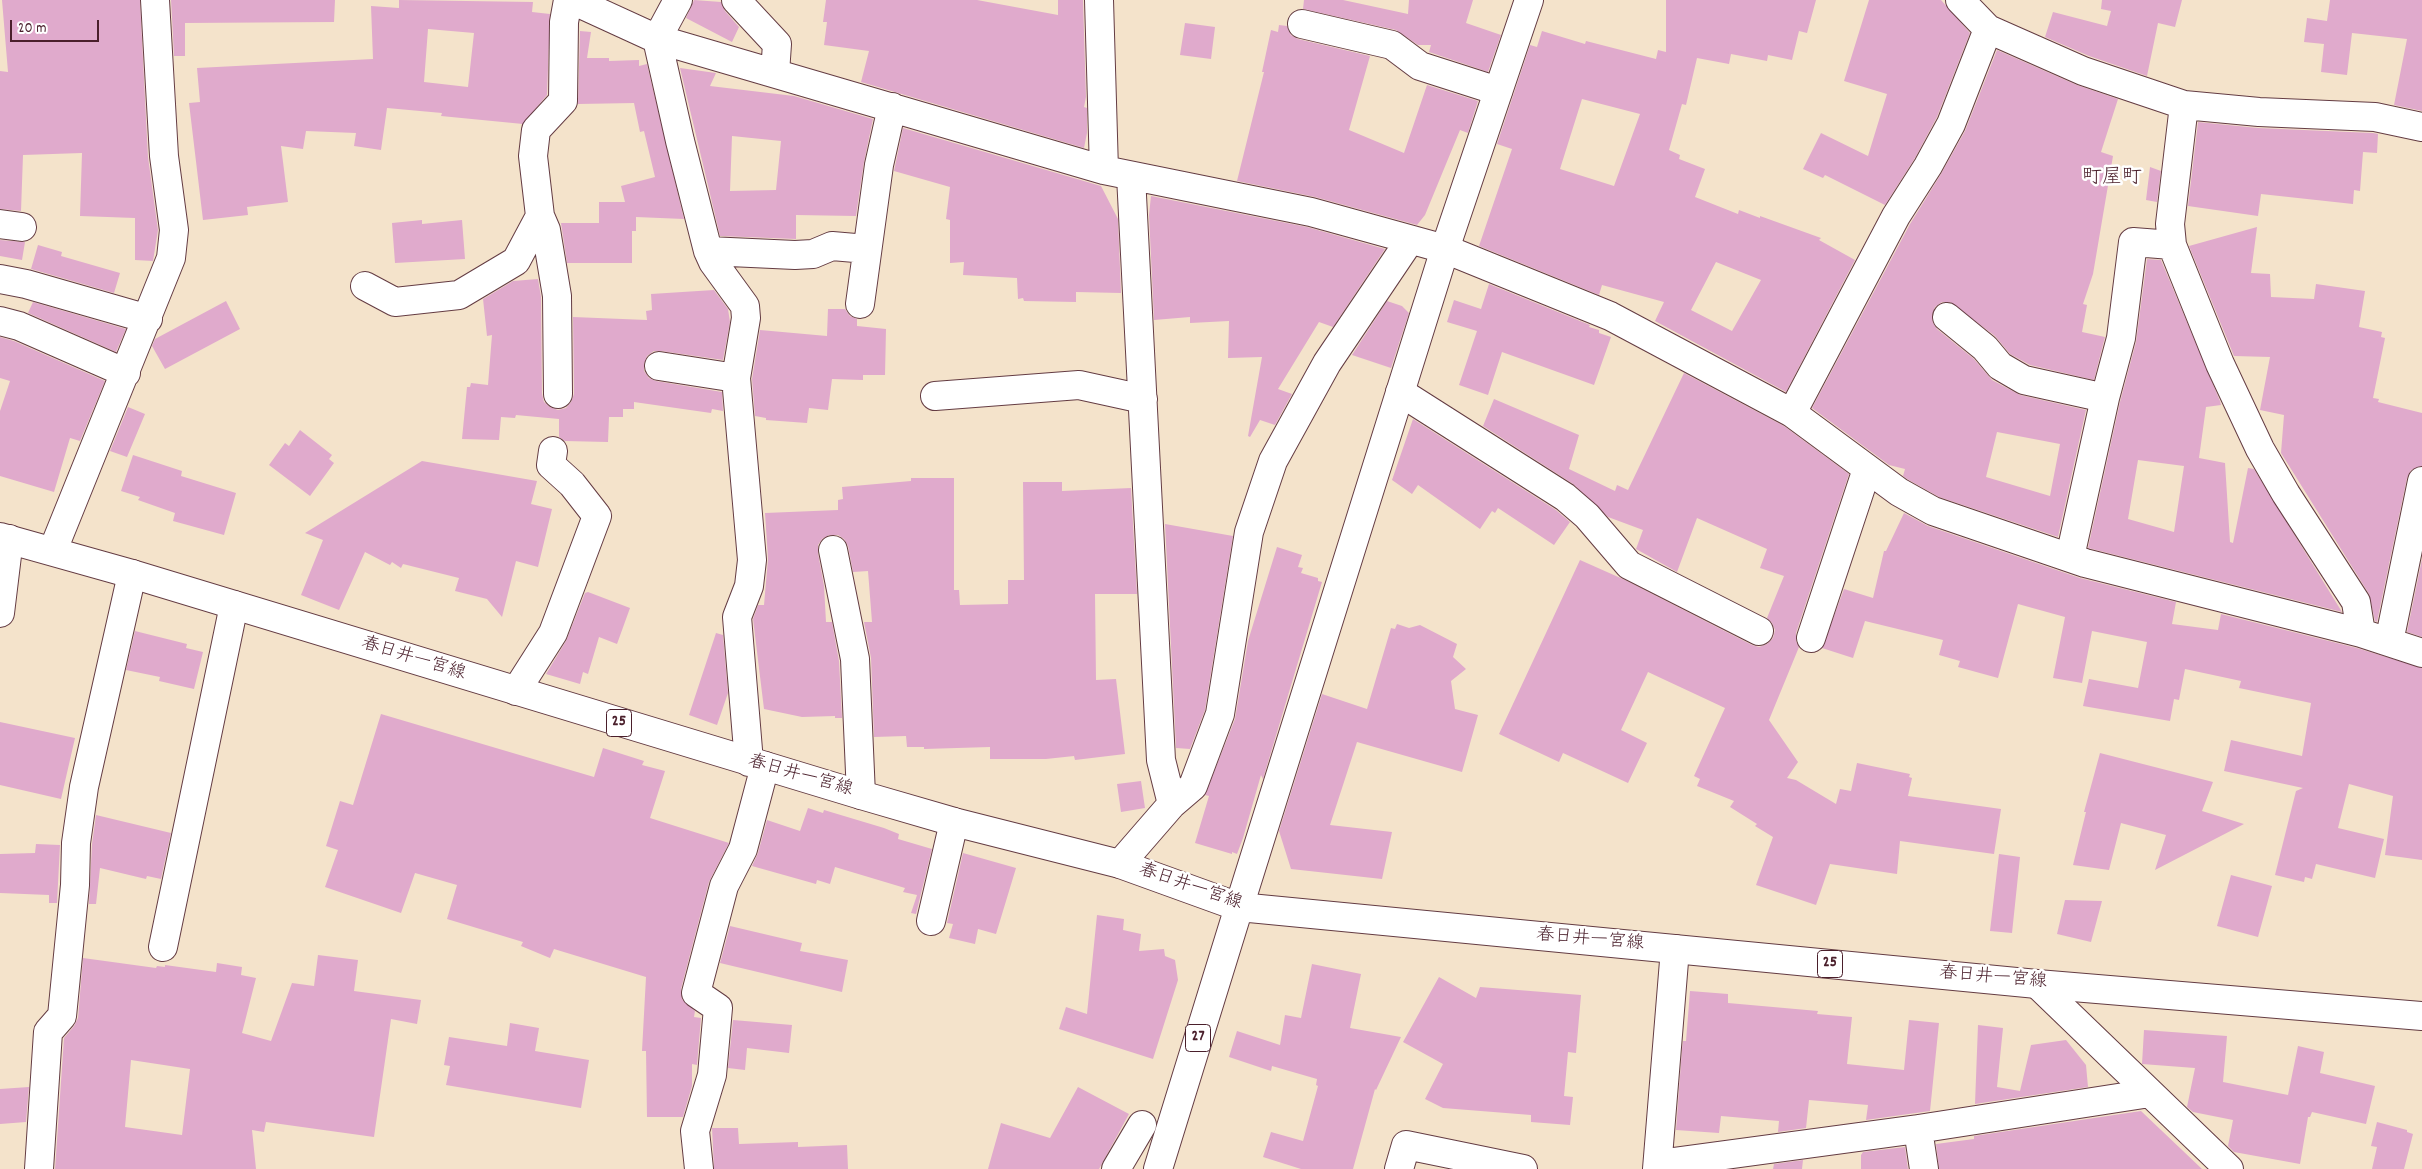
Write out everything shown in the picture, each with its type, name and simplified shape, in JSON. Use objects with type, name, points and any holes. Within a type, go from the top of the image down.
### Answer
[{"type":"street","points":[[53,550],[148,319],[171,258],[174,230],[164,156],[155,0]]},
{"type":"street","points":[[558,394],[557,296],[546,230],[540,216],[533,156],[536,130],[563,101],[564,22],[568,0]]},
{"type":"street","points":[[572,0],[657,38],[1104,170],[1311,212],[1445,249],[1610,316],[1792,413],[1899,492],[1933,511],[2070,558],[2361,633],[2422,653]]},
{"type":"street","points":[[678,0],[657,38],[680,141],[708,251],[712,262],[745,306],[746,318],[736,378],[752,560],[749,586],[737,617],[757,764],[742,849],[724,886],[696,993],[718,1008],[712,1075],[695,1131],[700,1169]]},
{"type":"street","points":[[736,0],[777,44],[776,73]]},
{"type":"street","points":[[1099,0],[1104,170]]},
{"type":"street","points":[[1239,907],[1445,249],[1529,0]]},
{"type":"street","points":[[1792,413],[1896,216],[1928,166],[1951,124],[1979,12],[2083,71],[2184,105],[2258,112],[2375,117],[2422,128]]},
{"type":"street","points":[[1302,24],[1392,44],[1420,66],[1498,91]]},
{"type":"street","points":[[2184,105],[2170,224],[2172,245],[2220,364],[2260,449],[2286,494],[2356,602],[2361,633]]},
{"type":"street","points":[[860,304],[879,165],[892,107]]},
{"type":"street","points":[[1131,176],[1161,760],[1172,804]]},
{"type":"street","points":[[365,286],[395,302],[458,295],[516,261],[540,216]]},
{"type":"street","points":[[1120,864],[1172,804],[1193,786],[1220,714],[1249,532],[1273,462],[1327,363],[1410,240]]},
{"type":"street","points":[[2070,558],[2105,398],[2121,338],[2133,242],[2172,245]]},
{"type":"street","points":[[708,251],[795,255],[813,254],[832,246],[868,249]]},
{"type":"street","points":[[0,279],[26,284],[148,319]]},
{"type":"street","points":[[1947,317],[1985,348],[2000,366],[2024,380],[2105,398]]},
{"type":"street","points":[[0,321],[19,326],[126,372]]},
{"type":"street","points":[[659,366],[736,378]]},
{"type":"street","points":[[935,396],[1080,385],[1143,399]]},
{"type":"street","points":[[1400,392],[1565,497],[1587,516],[1629,565],[1759,631]]},
{"type":"street","points":[[516,691],[553,633],[597,516],[572,484],[551,465],[552,451]]},
{"type":"street","points":[[1811,638],[1867,468]]},
{"type":"street","points":[[2389,642],[2422,481]]},
{"type":"street","points":[[0,613],[4,538]]},
{"type":"street","name":"春日井一宮線","points":[[4,538],[53,550],[861,795],[954,822],[1120,864],[1239,907],[2037,984],[2422,1016]]},
{"type":"street","points":[[833,550],[855,659],[861,795]]},
{"type":"street","points":[[39,1169],[48,1032],[62,1016],[75,885],[76,843],[84,786],[132,574]]},
{"type":"street","points":[[163,947],[234,605]]},
{"type":"street","points":[[931,921],[954,822]]},
{"type":"street","name":"27","points":[[1158,1169],[1239,907]]},
{"type":"street","points":[[1674,949],[1658,1166],[1918,1129],[2150,1093]]},
{"type":"street","points":[[2037,984],[2229,1169]]},
{"type":"street","points":[[1116,1169],[1142,1125]]},
{"type":"street","points":[[1918,1129],[1924,1169]]},
{"type":"street","points":[[1399,1169],[1406,1145],[1523,1169]]},
{"type":"building","points":[[2,0],[140,0],[148,157],[158,230],[153,261],[135,260],[135,218],[80,216],[82,153],[23,155],[21,211],[0,209],[0,71],[8,72]]},
{"type":"building","points":[[171,0],[335,0],[334,22],[185,23],[185,56],[174,56]]},
{"type":"building","points":[[399,0],[533,2],[532,12],[550,14],[547,95],[523,124],[441,116],[442,113],[387,108],[381,150],[354,146],[356,133],[306,131],[303,149],[281,146],[288,202],[247,207],[248,215],[203,220],[189,103],[200,102],[197,68],[373,59],[371,6],[399,8]],"holes":[[[428,29],[474,33],[468,87],[424,82]]]},
{"type":"building","points":[[694,0],[721,2],[725,11],[739,27],[732,42],[686,18]]},
{"type":"building","points":[[826,0],[977,0],[1058,15],[1058,0],[1083,0],[1086,97],[1084,107],[1087,108],[1087,133],[1084,148],[861,82],[869,51],[824,45],[827,22],[823,22]]},
{"type":"building","points":[[1304,0],[1343,0],[1408,14],[1409,0],[1473,0],[1466,23],[1501,35],[1488,72],[1429,52],[1431,45],[1418,45],[1396,30],[1303,9]]},
{"type":"building","points":[[1666,0],[1816,0],[1807,33],[1799,31],[1792,60],[1768,55],[1767,61],[1731,54],[1729,64],[1697,58],[1686,105],[1682,104],[1669,150],[1680,155],[1679,159],[1705,169],[1695,197],[1738,214],[1739,210],[1760,218],[1760,216],[1821,238],[1819,240],[1855,260],[1786,392],[1655,321],[1664,302],[1602,285],[1599,295],[1479,246],[1512,149],[1497,144],[1530,45],[1537,47],[1542,31],[1585,44],[1586,41],[1656,59],[1658,50],[1666,52]],"holes":[[[1582,99],[1640,114],[1614,186],[1560,169]],[[1716,262],[1761,280],[1732,331],[1691,310]]]},
{"type":"building","points":[[1869,0],[1941,0],[1970,33],[1937,117],[1915,158],[1885,205],[1825,175],[1823,178],[1803,169],[1821,133],[1868,156],[1887,94],[1844,81]]},
{"type":"building","points":[[2102,0],[2182,0],[2175,27],[2158,23],[2147,76],[2089,56],[2045,37],[2053,12],[2107,26],[2111,11],[2101,9]]},
{"type":"building","points":[[2330,0],[2422,0],[2422,111],[2394,105],[2407,39],[2352,33],[2347,75],[2321,72],[2324,44],[2304,42],[2307,18],[2327,21]]},
{"type":"building","points":[[1185,23],[1215,27],[1211,59],[1180,55]]},
{"type":"building","points":[[1279,25],[1287,26],[1291,35],[1298,39],[1370,56],[1349,130],[1404,153],[1427,85],[1478,101],[1468,133],[1460,130],[1425,215],[1417,225],[1315,197],[1237,181],[1264,72],[1262,72],[1271,30],[1278,32]]},
{"type":"building","points":[[580,31],[591,32],[587,58],[609,58],[609,61],[639,60],[639,66],[647,64],[684,219],[636,217],[636,231],[632,231],[632,263],[567,263],[561,223],[599,223],[599,202],[625,202],[621,186],[655,177],[644,131],[640,132],[634,103],[578,104]]},
{"type":"building","points":[[1997,50],[2077,85],[2118,99],[2101,152],[2113,156],[2093,274],[2083,304],[2087,305],[2082,332],[2105,337],[2094,380],[2030,365],[2010,354],[1995,336],[1950,302],[1942,302],[1935,307],[1932,315],[1933,323],[1937,329],[1974,359],[1992,380],[2020,395],[2086,410],[2058,537],[1939,497],[1907,479],[1903,476],[1905,469],[1889,465],[1812,408],[1910,224],[1965,131]],"holes":[[[1997,432],[2060,444],[2050,496],[1986,477]]]},
{"type":"building","points":[[680,68],[716,73],[710,86],[794,96],[873,119],[856,216],[796,215],[796,239],[720,236]],"holes":[[[732,136],[781,141],[776,190],[730,191]]]},
{"type":"building","points":[[2198,122],[2258,128],[2373,133],[2378,134],[2377,153],[2363,152],[2360,191],[2354,190],[2353,204],[2261,194],[2258,216],[2188,206]]},
{"type":"building","points":[[903,128],[1101,186],[1118,219],[1121,293],[1076,292],[1076,302],[1024,301],[1023,298],[1018,299],[1017,278],[963,275],[964,262],[950,263],[950,220],[946,219],[950,187],[894,171]]},
{"type":"building","points":[[2150,167],[2161,171],[2157,202],[2146,200]]},
{"type":"building","points":[[1151,196],[1307,227],[1385,249],[1333,327],[1319,322],[1278,389],[1292,394],[1275,425],[1260,420],[1250,437],[1248,436],[1262,357],[1228,358],[1229,321],[1190,323],[1190,317],[1154,320],[1149,215]]},
{"type":"building","points":[[422,220],[422,224],[462,220],[465,259],[395,263],[392,223]]},
{"type":"building","points":[[2257,227],[2251,273],[2270,274],[2271,297],[2314,299],[2316,284],[2365,291],[2359,327],[2382,332],[2381,337],[2385,338],[2373,398],[2379,399],[2378,402],[2422,413],[2422,466],[2411,470],[2407,478],[2377,622],[2375,621],[2369,594],[2281,453],[2284,415],[2260,410],[2270,357],[2234,356],[2189,246]]},
{"type":"building","points":[[0,240],[25,242],[22,260],[0,256]]},
{"type":"building","points":[[38,245],[62,252],[61,256],[120,273],[114,293],[31,269]]},
{"type":"building","points":[[2147,259],[2161,260],[2221,405],[2206,407],[2199,458],[2225,463],[2230,542],[2233,543],[2248,468],[2254,469],[2342,612],[2088,548],[2120,402],[2136,342]],"holes":[[[2138,460],[2184,466],[2174,532],[2128,519]]]},
{"type":"building","points":[[538,279],[541,297],[542,394],[544,402],[550,407],[558,410],[566,408],[574,394],[573,317],[647,320],[646,311],[652,310],[651,294],[714,290],[728,309],[730,322],[723,360],[654,351],[647,356],[644,371],[649,378],[656,381],[722,392],[723,411],[712,409],[711,413],[634,402],[634,409],[623,409],[623,417],[609,417],[608,442],[565,441],[559,437],[559,419],[516,415],[515,418],[501,417],[499,440],[462,439],[467,387],[470,387],[471,383],[488,385],[492,335],[487,336],[483,299],[513,281]]},
{"type":"building","points":[[1489,284],[1590,325],[1589,327],[1599,330],[1599,333],[1611,337],[1594,385],[1502,352],[1488,395],[1459,385],[1477,331],[1447,322],[1454,300],[1481,309]]},
{"type":"building","points":[[226,301],[240,329],[165,369],[152,346],[155,339]]},
{"type":"building","points":[[1387,301],[1402,306],[1409,313],[1391,368],[1352,355]]},
{"type":"building","points":[[33,302],[126,329],[116,352],[28,313]]},
{"type":"building","points":[[828,309],[845,309],[850,316],[857,319],[857,326],[886,329],[885,375],[863,375],[863,380],[832,379],[828,410],[809,408],[807,423],[766,420],[766,418],[755,416],[752,379],[760,330],[827,336]]},
{"type":"building","points":[[0,337],[14,341],[105,381],[80,441],[70,438],[54,492],[0,476],[0,411],[10,381],[0,378]]},
{"type":"building","points":[[1684,373],[1784,426],[1849,474],[1796,633],[1796,641],[1799,647],[1769,720],[1798,762],[1787,778],[1796,780],[1836,804],[1840,789],[1851,791],[1857,763],[1910,774],[1909,777],[1912,778],[1908,796],[2001,809],[1994,854],[1900,841],[1897,874],[1830,864],[1816,905],[1756,885],[1773,837],[1755,826],[1757,824],[1730,807],[1734,801],[1697,786],[1700,779],[1694,776],[1725,708],[1648,672],[1621,730],[1647,743],[1628,783],[1563,753],[1559,762],[1499,734],[1580,560],[1625,580],[1752,645],[1759,647],[1767,644],[1773,638],[1775,630],[1767,618],[1784,576],[1760,568],[1767,549],[1697,518],[1677,572],[1636,549],[1643,530],[1608,517],[1573,484],[1483,426],[1494,399],[1579,435],[1569,469],[1615,491],[1617,485],[1628,490]]},
{"type":"building","points":[[128,407],[145,414],[127,457],[110,451]]},
{"type":"building","points":[[1413,419],[1556,510],[1570,522],[1554,545],[1498,508],[1495,513],[1492,511],[1480,529],[1418,485],[1412,494],[1392,480]]},
{"type":"building","points":[[300,430],[332,455],[329,459],[334,463],[310,496],[269,465],[285,443],[289,446]]},
{"type":"building","points":[[133,455],[182,471],[181,476],[236,493],[224,535],[173,521],[175,513],[138,500],[140,497],[121,491]]},
{"type":"building","points":[[422,461],[537,481],[531,504],[552,509],[538,567],[516,561],[502,617],[487,599],[455,591],[459,578],[403,564],[401,568],[392,562],[390,565],[365,552],[339,610],[301,595],[323,540],[305,533]]},
{"type":"building","points":[[911,478],[954,478],[954,590],[959,590],[960,605],[1008,604],[1008,580],[1024,580],[1023,482],[1062,482],[1062,491],[1131,488],[1137,594],[1095,594],[1096,680],[1116,679],[1125,754],[1075,760],[1074,756],[1046,759],[990,759],[990,747],[924,749],[924,747],[907,747],[906,736],[874,737],[871,658],[864,622],[872,622],[868,571],[853,572],[848,546],[844,539],[838,535],[829,535],[822,539],[818,545],[818,553],[824,586],[826,622],[832,622],[839,661],[842,718],[835,718],[835,716],[802,717],[764,709],[753,619],[758,605],[764,605],[768,559],[765,513],[838,510],[838,500],[843,499],[842,487],[911,481]]},
{"type":"building","points":[[1904,513],[1928,526],[2080,578],[2176,602],[2172,624],[2218,630],[2221,614],[2357,648],[2422,668],[2422,860],[2385,855],[2393,796],[2349,784],[2338,828],[2384,839],[2375,878],[2316,864],[2312,879],[2305,877],[2304,882],[2275,875],[2296,791],[2303,788],[2224,771],[2231,740],[2302,756],[2311,703],[2239,688],[2241,681],[2185,669],[2179,700],[2174,699],[2170,721],[2083,706],[2089,679],[2138,688],[2147,642],[2092,631],[2082,683],[2053,678],[2065,617],[2018,604],[1998,678],[1958,667],[1960,661],[1939,655],[1943,640],[1865,621],[1853,658],[1822,648],[1844,589],[1873,598],[1884,551],[1886,551]]},
{"type":"building","points":[[1165,524],[1233,536],[1205,710],[1190,749],[1176,748]]},
{"type":"building","points":[[1277,547],[1302,555],[1298,567],[1303,568],[1301,573],[1318,578],[1318,581],[1322,582],[1263,779],[1261,775],[1237,854],[1232,852],[1232,854],[1195,843],[1209,796],[1205,795],[1235,719],[1248,641]]},
{"type":"building","points":[[2422,559],[2422,637],[2407,632]]},
{"type":"building","points":[[588,592],[630,608],[617,644],[599,637],[588,674],[583,672],[580,684],[546,674],[566,641],[585,593]]},
{"type":"building","points":[[1397,624],[1409,628],[1420,625],[1457,644],[1453,657],[1466,669],[1451,681],[1455,709],[1478,715],[1462,772],[1357,742],[1330,825],[1392,832],[1382,879],[1291,869],[1279,831],[1322,694],[1367,709],[1391,628],[1395,629]]},
{"type":"building","points":[[135,631],[187,644],[186,648],[203,652],[194,689],[159,681],[160,677],[126,670]]},
{"type":"building","points":[[716,633],[723,635],[728,693],[717,725],[689,715]]},
{"type":"building","points":[[381,714],[594,777],[603,748],[644,761],[642,765],[665,771],[650,818],[729,843],[709,882],[681,989],[682,999],[695,1011],[694,1017],[701,1018],[697,1065],[692,1064],[692,1086],[683,1117],[647,1117],[646,1051],[642,1051],[646,977],[554,949],[550,958],[521,946],[523,942],[447,919],[457,885],[415,873],[401,913],[325,887],[338,850],[326,846],[340,801],[353,805]]},
{"type":"building","points":[[0,722],[75,738],[61,799],[0,785]]},
{"type":"building","points":[[2100,753],[2213,782],[2202,811],[2244,824],[2155,870],[2166,835],[2121,823],[2109,870],[2073,865],[2086,812],[2084,812]]},
{"type":"building","points":[[1141,781],[1145,808],[1121,812],[1117,784]]},
{"type":"building","points":[[808,808],[823,813],[824,810],[884,828],[899,834],[898,839],[932,849],[916,914],[911,913],[917,895],[903,892],[905,888],[835,867],[830,884],[817,880],[816,884],[752,866],[758,853],[767,820],[800,831]]},
{"type":"building","points":[[96,815],[171,833],[161,879],[147,876],[146,879],[100,868],[96,904],[89,904],[92,844]]},
{"type":"building","points":[[36,844],[60,845],[57,903],[49,903],[49,895],[0,893],[0,854],[35,853]]},
{"type":"building","points":[[963,853],[1016,868],[996,934],[978,929],[975,944],[949,938],[953,924],[947,923]]},
{"type":"building","points":[[1999,854],[2020,857],[2012,933],[1990,931]]},
{"type":"building","points":[[2231,875],[2272,886],[2258,937],[2217,926]]},
{"type":"building","points":[[2065,900],[2102,901],[2091,942],[2057,934]]},
{"type":"building","points":[[1097,915],[1124,919],[1123,930],[1141,934],[1139,951],[1164,949],[1165,956],[1175,960],[1178,980],[1153,1059],[1059,1029],[1066,1007],[1087,1014]]},
{"type":"building","points":[[730,926],[802,943],[800,951],[848,960],[842,992],[720,963]]},
{"type":"building","points":[[318,955],[358,960],[354,991],[421,1000],[417,1024],[391,1019],[374,1137],[266,1122],[264,1132],[252,1130],[256,1169],[55,1169],[64,1038],[78,1018],[83,958],[156,968],[157,966],[165,967],[165,965],[216,972],[217,963],[242,967],[241,975],[256,978],[242,1033],[271,1041],[292,983],[314,986]],"holes":[[[131,1060],[190,1069],[182,1135],[125,1127]]]},
{"type":"building","points":[[1312,964],[1361,974],[1350,1028],[1401,1037],[1375,1089],[1353,1169],[1301,1169],[1263,1157],[1271,1132],[1303,1141],[1318,1086],[1316,1085],[1317,1079],[1272,1066],[1271,1071],[1229,1057],[1237,1031],[1280,1045],[1285,1015],[1301,1018]]},
{"type":"building","points":[[1439,977],[1476,998],[1480,987],[1581,995],[1576,1053],[1568,1052],[1564,1096],[1573,1097],[1570,1125],[1531,1122],[1531,1115],[1443,1108],[1425,1099],[1443,1064],[1403,1042]]},
{"type":"building","points":[[1690,991],[1728,994],[1728,1003],[1818,1011],[1817,1014],[1852,1017],[1847,1064],[1904,1070],[1909,1020],[1939,1023],[1930,1111],[1866,1120],[1868,1105],[1809,1100],[1806,1128],[1778,1132],[1779,1121],[1721,1116],[1719,1133],[1676,1130],[1682,1049],[1683,1041],[1686,1041]]},
{"type":"building","points":[[733,1020],[792,1025],[789,1053],[747,1048],[745,1070],[728,1068]]},
{"type":"building","points":[[510,1023],[539,1028],[535,1051],[589,1060],[581,1108],[446,1085],[450,1066],[444,1065],[449,1037],[507,1046]]},
{"type":"building","points":[[1978,1025],[2003,1028],[1997,1087],[2020,1091],[2031,1045],[2066,1040],[2086,1065],[2088,1087],[1975,1104]]},
{"type":"building","points":[[2144,1030],[2227,1036],[2223,1082],[2288,1095],[2298,1046],[2324,1052],[2320,1073],[2375,1086],[2366,1124],[2312,1112],[2310,1117],[2308,1117],[2300,1164],[2234,1152],[2228,1146],[2233,1120],[2193,1112],[2187,1107],[2195,1068],[2142,1064]]},
{"type":"building","points":[[29,1087],[26,1122],[0,1124],[0,1089]]},
{"type":"building","points":[[1078,1087],[1129,1114],[1099,1169],[988,1169],[1001,1123],[1050,1138]]},
{"type":"building","points":[[2141,1111],[2202,1169],[1939,1169],[1936,1144],[1974,1139],[1974,1136]]},
{"type":"building","points":[[2377,1122],[2407,1130],[2407,1132],[2413,1134],[2404,1169],[2372,1169],[2377,1147],[2371,1146]]},
{"type":"building","points":[[712,1128],[738,1128],[739,1144],[798,1142],[798,1147],[847,1145],[848,1169],[714,1169]]},
{"type":"building","points":[[1905,1147],[1908,1169],[1861,1169],[1861,1155],[1863,1152]]},
{"type":"building","points":[[1803,1160],[1802,1169],[1773,1169],[1774,1164]]},
{"type":"district","name":"町屋町","points":[[2112,179]]}]
